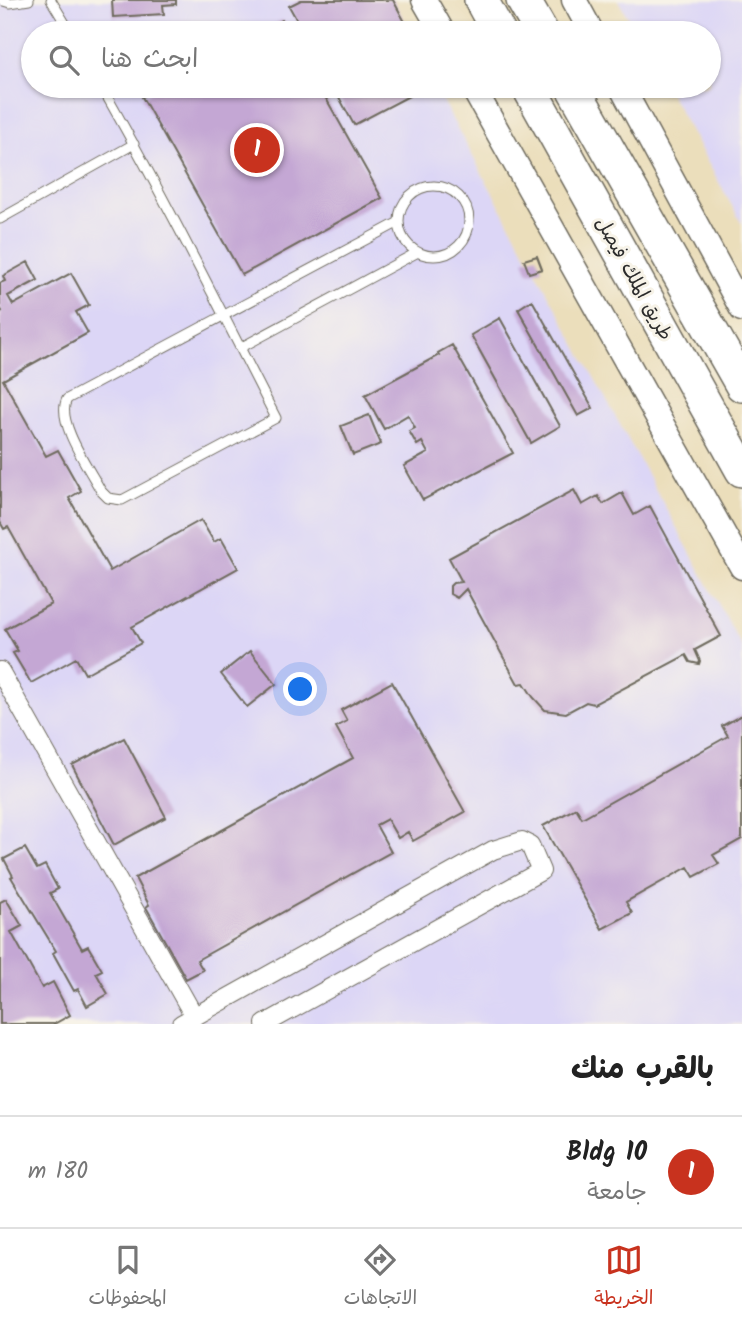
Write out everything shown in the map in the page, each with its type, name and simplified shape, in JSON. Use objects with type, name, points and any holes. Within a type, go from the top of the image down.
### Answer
[{"type":"highway","points":[[481,0],[492,21]]},
{"type":"highway","points":[[523,0],[535,21]]},
{"type":"highway","name":"طريق الملك فيصل","points":[[535,98],[742,470]]},
{"type":"highway","name":"طريق الملك فيصل","points":[[579,98],[742,384]]},
{"type":"main road","points":[[427,0],[436,21]]},
{"type":"main road","points":[[575,0],[586,21]]},
{"type":"main road","points":[[479,98],[742,567]]},
{"type":"main road","points":[[628,98],[742,309]]},
{"type":"street","points":[[0,671],[188,1020],[493,850],[522,841],[530,845],[541,872],[265,1024]]},
{"type":"lane","points":[[0,0],[29,0]]},
{"type":"lane","points":[[51,0],[64,21]]},
{"type":"lane","points":[[108,98],[134,144],[223,316],[240,348],[276,418],[122,500],[108,498],[101,491],[65,423],[64,406],[67,399],[223,316],[399,222]]},
{"type":"lane","points":[[0,219],[134,144]]},
{"type":"lane","points":[[441,186],[459,195],[465,203],[470,222],[468,232],[456,248],[438,256],[418,252],[404,239],[399,222],[405,201],[421,188],[441,186]]},
{"type":"lane","points":[[240,348],[418,252]]},
{"type":"shaded area","points":[[0,0],[387,0],[399,21],[21,21],[21,98],[441,98],[742,647],[742,1024],[0,1024]]},
{"type":"shaded area","points":[[618,0],[742,0],[742,224],[673,98],[721,98],[721,21],[630,21]]},
{"type":"building","points":[[112,0],[176,0],[176,4],[163,5],[164,14],[113,17]]},
{"type":"building","points":[[301,0],[393,0],[404,21],[297,21],[289,6]]},
{"type":"building","points":[[143,98],[326,98],[382,198],[242,275]]},
{"type":"building","points":[[339,98],[405,98],[354,125]]},
{"type":"building","points":[[537,256],[542,269],[529,273],[524,260]]},
{"type":"building","points":[[28,262],[38,280],[8,296],[13,305],[71,273],[89,305],[76,312],[88,333],[3,380],[46,456],[58,450],[81,491],[69,498],[110,571],[201,520],[214,542],[221,538],[238,568],[132,627],[141,643],[85,674],[76,658],[31,683],[13,653],[18,651],[5,629],[51,604],[8,527],[4,529],[0,522],[0,283],[5,281],[3,276]]},
{"type":"building","points":[[532,300],[593,408],[578,416],[518,309]]},
{"type":"building","points":[[500,318],[560,426],[531,443],[471,335]]},
{"type":"building","points":[[452,345],[513,453],[423,500],[404,466],[428,453],[422,442],[417,445],[409,431],[415,428],[408,415],[384,429],[365,395],[439,355],[438,353]]},
{"type":"building","points":[[369,415],[381,444],[353,455],[341,426]]},
{"type":"building","points":[[574,490],[582,505],[598,496],[603,504],[622,493],[634,515],[650,506],[721,636],[695,650],[699,664],[690,662],[686,655],[594,704],[586,702],[566,713],[545,710],[524,683],[518,684],[466,589],[457,598],[450,594],[450,586],[453,583],[462,582],[449,558]]},
{"type":"building","points":[[250,651],[276,684],[247,707],[221,674]]},
{"type":"building","points":[[392,682],[465,812],[413,841],[408,832],[398,838],[387,819],[376,825],[391,852],[197,960],[203,970],[186,979],[146,907],[149,905],[135,878],[353,758],[336,727],[347,721],[341,710]]},
{"type":"building","points":[[742,715],[742,839],[713,855],[719,864],[694,877],[688,867],[626,902],[632,913],[602,929],[543,826],[576,808],[582,818],[728,736],[722,726]]},
{"type":"building","points":[[124,738],[166,817],[114,845],[72,765]]},
{"type":"building","points":[[25,848],[37,869],[45,865],[58,889],[50,893],[82,949],[88,946],[102,970],[96,973],[108,994],[87,1006],[78,989],[74,991],[53,953],[56,951],[11,877],[13,876],[4,859]]},
{"type":"building","points":[[6,899],[22,926],[11,932],[42,988],[53,982],[70,1015],[54,1024],[0,1024],[0,902]]},
{"type":"place","name":"Bldg 10","points":[[257,150]]}]
